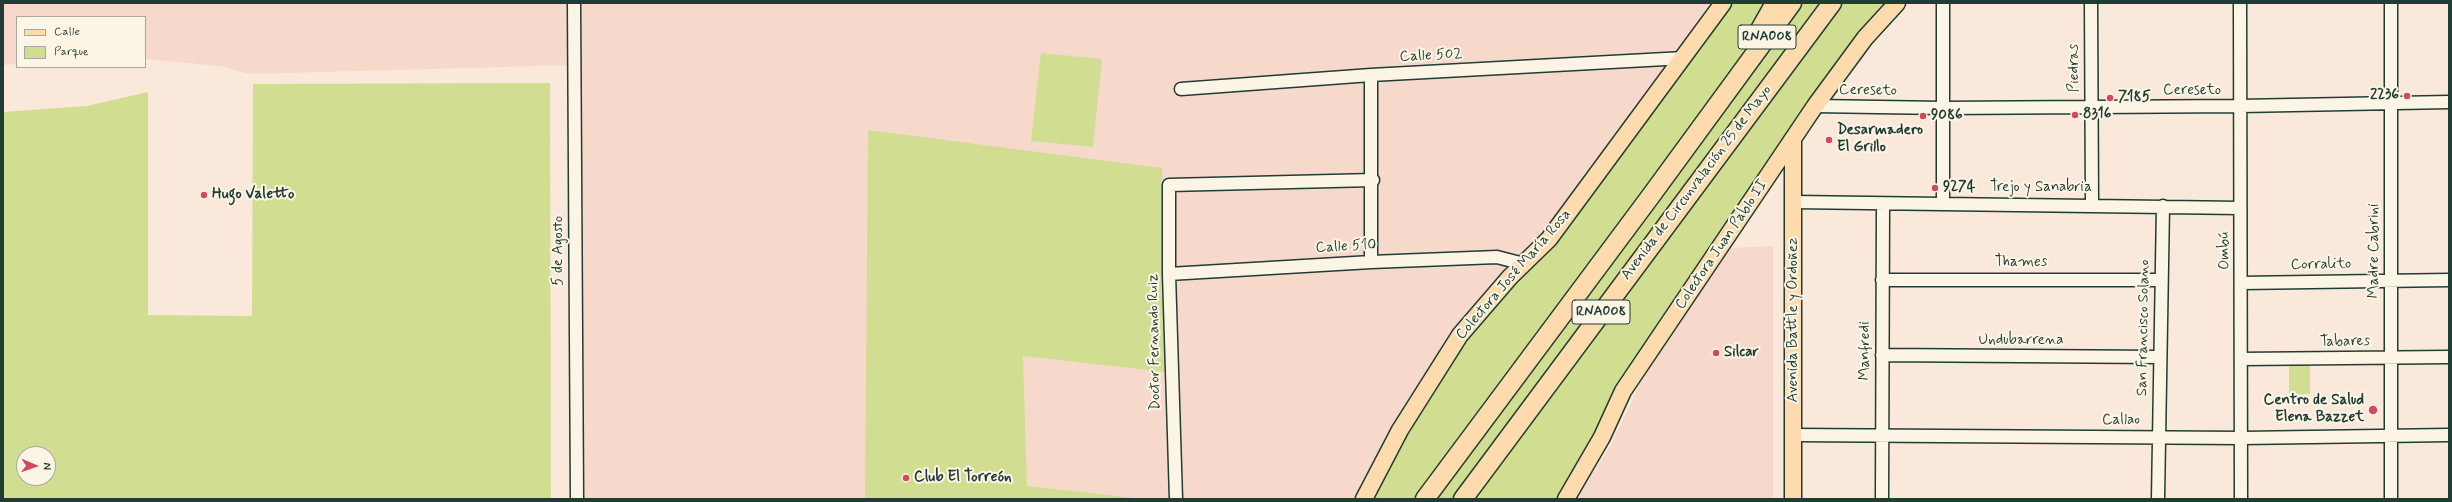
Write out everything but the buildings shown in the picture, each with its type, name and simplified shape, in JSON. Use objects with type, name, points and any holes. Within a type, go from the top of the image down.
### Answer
[{"type":"highway","points":[[1741,71],[1762,23],[1775,3]]},
{"type":"highway","name":"Avenida de Circunvalación 25 de Mayo","points":[[1425,499],[1650,197],[1792,3]]},
{"type":"highway","name":"Avenida de Circunvalación 25 de Mayo","points":[[1463,499],[1832,3]]},
{"type":"highway","points":[[1813,27],[1836,3]]},
{"type":"main road","name":"Colectora José María Rosa","points":[[1364,499],[1400,430],[1460,334],[1549,239],[1684,58],[1723,3]]},
{"type":"main road","name":"Colectora Juan Pablo II","points":[[1566,499],[1602,437],[1623,390],[1816,106],[1865,38],[1896,3]]},
{"type":"main road","name":"Avenida Battle y Ordoñez","points":[[1793,141],[1793,499]]},
{"type":"street","name":"5 de Agosto","points":[[574,3],[577,499]]},
{"type":"street","points":[[1943,3],[1943,204]]},
{"type":"street","name":"Piedras","points":[[2091,3],[2092,204]]},
{"type":"street","name":"Ombú","points":[[2240,3],[2241,499]]},
{"type":"street","name":"Madre Cabrini","points":[[2391,3],[2391,499]]},
{"type":"street","name":"Calle 502","points":[[1181,89],[1371,75],[1684,58]]},
{"type":"street","points":[[1371,75],[1373,180],[1371,262]]},
{"type":"street","name":"Cereseto","points":[[1816,106],[1942,108],[2240,106],[2449,102]]},
{"type":"street","name":"Doctor Fernando Ruiz","points":[[1176,499],[1169,274],[1169,185],[1373,180]]},
{"type":"street","name":"Trejo y Sanabria","points":[[1794,202],[1883,204],[2092,204],[2240,208]]},
{"type":"street","name":"Manfredi","points":[[1882,499],[1883,204]]},
{"type":"street","name":"San Francisco Solano","points":[[2158,499],[2160,280],[2163,206]]},
{"type":"street","name":"Calle 510","points":[[1169,274],[1371,262],[1497,257],[1524,264]]},
{"type":"street","name":"Thames","points":[[1882,280],[2160,280]]},
{"type":"street","name":"Corralito","points":[[2241,282],[2449,280]]},
{"type":"street","name":"Undubarrena","points":[[1882,355],[2159,357]]},
{"type":"street","name":"Tabares","points":[[2241,359],[2449,357]]},
{"type":"street","name":"Callao","points":[[1793,436],[2242,438],[2449,436]]},
{"type":"shaded area","points":[[3,3],[1723,3],[1364,499],[577,499],[574,65],[250,74],[220,66],[146,59],[146,16],[16,16],[16,64],[3,65]]},
{"type":"shaded area","name":"Silcar","points":[[1773,246],[1773,499],[1576,499],[1611,445],[1641,382],[1673,329],[1731,248]]},
{"type":"green space","points":[[1723,3],[1897,3],[1623,391],[1566,499],[1364,499],[1400,430],[1510,277]]},
{"type":"green space","points":[[1041,53],[1102,59],[1093,147],[1031,141]]},
{"type":"green space","points":[[550,83],[551,499],[3,499],[3,112],[87,106],[148,92],[148,315],[252,316],[253,84]]},
{"type":"green space","points":[[868,130],[1162,168],[1165,372],[1023,356],[1027,486],[1145,499],[865,499]]},
{"type":"green space","points":[[2289,363],[2310,363],[2310,394],[2289,395]]},
{"type":"place","name":"2236","points":[[2407,96]]},
{"type":"place","name":"7185","points":[[2110,98]]},
{"type":"place","name":"8316","points":[[2075,115]]},
{"type":"place","name":"9086","points":[[1923,116]]},
{"type":"place","name":"Desarmadero El Grillo","points":[[1829,140]]},
{"type":"place","name":"9274","points":[[1935,188]]},
{"type":"place","name":"Hugo Valetto","points":[[204,195]]},
{"type":"place","name":"Silcar","points":[[1716,353]]},
{"type":"place","name":"Centro de Salud Elena Bazzet","points":[[2373,410]]},
{"type":"place","name":"Club El Torreón","points":[[906,478]]}]
